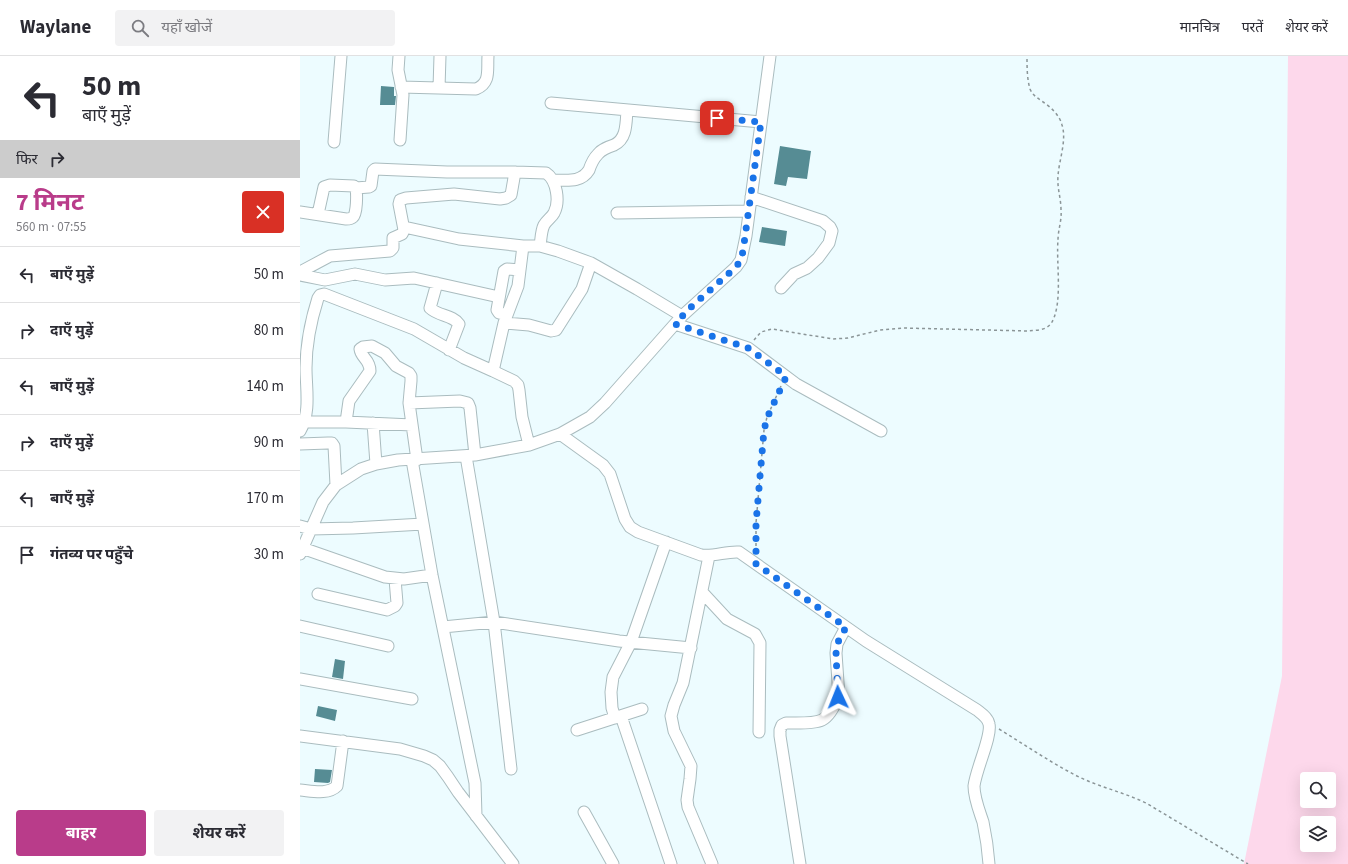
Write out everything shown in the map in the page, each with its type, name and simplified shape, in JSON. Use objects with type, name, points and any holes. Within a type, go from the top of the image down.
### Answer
[{"type":"street","points":[[334,142],[341,56]]},
{"type":"street","points":[[399,56],[398,70],[403,95],[400,140]]},
{"type":"street","points":[[439,88],[440,56]]},
{"type":"street","points":[[401,87],[476,89],[483,86],[487,80],[488,56]]},
{"type":"street","points":[[432,575],[395,579],[374,574],[301,551],[323,502],[336,486],[362,469],[376,464],[398,460],[470,456],[529,445],[560,434],[590,417],[605,403],[679,320],[736,267],[741,260],[749,211],[770,56]]},
{"type":"street","points":[[552,103],[761,122]]},
{"type":"street","points":[[553,180],[577,180],[582,178],[601,150],[617,143],[623,137],[627,110]]},
{"type":"street","points":[[318,214],[324,188],[330,185],[354,186],[356,188],[369,187],[371,186],[373,171],[375,169],[447,172],[546,173],[553,180],[557,196],[556,209],[554,214],[544,225],[540,246]]},
{"type":"street","points":[[300,272],[330,256],[390,251],[393,248],[394,238],[402,234],[404,227],[399,204],[400,200],[406,198],[454,194],[500,199],[506,198],[511,195],[514,172]]},
{"type":"street","points":[[300,212],[346,219],[353,217],[356,212],[356,188]]},
{"type":"street","points":[[751,197],[823,221],[832,231],[829,243],[818,258],[807,268],[794,274],[781,288]]},
{"type":"street","points":[[617,213],[749,211]]},
{"type":"street","points":[[404,227],[459,239],[523,246],[540,246],[591,263],[638,289],[679,320],[748,348],[786,377],[881,431]]},
{"type":"street","points":[[494,371],[505,319],[518,286],[523,246]]},
{"type":"street","points":[[520,270],[507,269],[504,271],[499,298],[499,313],[505,319],[551,331],[556,330],[582,289],[591,263]]},
{"type":"street","points":[[300,275],[325,280],[351,274],[360,274],[385,280],[414,278],[499,298]]},
{"type":"street","points":[[325,280],[316,304],[311,325],[307,358],[306,414],[302,425],[346,422],[412,425]]},
{"type":"street","points":[[437,283],[430,308],[435,312],[457,321],[459,324],[449,350]]},
{"type":"street","points":[[320,295],[327,295],[414,329],[471,362],[514,381],[518,385],[522,417],[529,445]]},
{"type":"street","points":[[346,422],[349,400],[370,371],[368,360],[360,353],[360,349],[363,347],[372,346],[385,353],[396,366],[409,372],[411,376],[409,403],[414,460],[423,524],[432,575],[475,783],[476,816]]},
{"type":"street","points":[[300,376],[307,389]]},
{"type":"street","points":[[409,403],[460,401],[468,403],[470,408],[470,456],[494,622],[511,769]]},
{"type":"street","points":[[373,423],[376,464]]},
{"type":"street","points":[[560,434],[595,458],[607,469],[625,520],[630,527],[638,532],[701,555],[709,556],[739,552],[866,641],[977,710],[984,716],[989,723],[989,732],[976,775],[974,788],[987,839],[989,864]]},
{"type":"street","points":[[300,444],[332,443],[334,446],[336,486]]},
{"type":"street","points":[[300,526],[311,529],[423,524]]},
{"type":"street","points":[[666,542],[631,642],[613,677],[611,692],[612,708],[618,717],[671,864]]},
{"type":"street","points":[[709,556],[683,683],[672,711],[672,724],[680,745],[691,766],[687,800],[688,807],[712,864]]},
{"type":"street","points":[[318,594],[387,610],[395,606],[397,602],[395,579]]},
{"type":"street","points":[[702,592],[726,619],[755,634],[760,643],[759,732]]},
{"type":"street","points":[[443,627],[494,622],[631,642],[691,648]]},
{"type":"street","points":[[300,626],[388,646]]},
{"type":"street","points":[[800,864],[780,730],[786,723],[822,720],[827,716],[836,703],[838,697],[837,644],[846,627]]},
{"type":"street","points":[[300,679],[412,699]]},
{"type":"street","points":[[577,730],[642,709]]},
{"type":"street","points":[[300,736],[406,751],[433,760],[448,776],[476,816],[513,864]]},
{"type":"street","points":[[300,790],[327,792],[333,790],[337,786],[343,741]]},
{"type":"street","points":[[584,812],[612,864]]},
{"type":"path","points":[[748,348],[761,332],[772,329],[840,339],[896,328],[1028,331],[1047,328],[1052,322],[1057,299],[1058,241],[1061,209],[1058,175],[1064,136],[1060,118],[1030,90],[1027,56]]},
{"type":"path","points":[[756,564],[756,523],[764,430],[767,418],[786,377]]},
{"type":"path","points":[[989,723],[1077,776],[1146,802],[1248,864]]},
{"type":"shaded area","points":[[1288,56],[1348,56],[1348,864],[1244,864],[1282,676]]},
{"type":"building","points":[[381,86],[394,87],[394,96],[396,96],[395,105],[380,105]]},
{"type":"building","points":[[780,146],[811,151],[807,179],[788,177],[786,186],[774,184]]},
{"type":"building","points":[[762,227],[787,231],[785,246],[759,242]]},
{"type":"building","points":[[335,659],[345,661],[343,679],[332,677]]},
{"type":"building","points":[[318,706],[337,710],[335,721],[316,716]]},
{"type":"building","points":[[315,769],[332,770],[330,782],[314,782]]},
{"type":"route","points":[[717,118],[761,122],[743,251],[741,260],[736,267],[690,308],[675,324],[748,348],[786,377],[767,418],[764,430],[756,523],[756,564],[846,627],[837,644],[838,697]]}]
